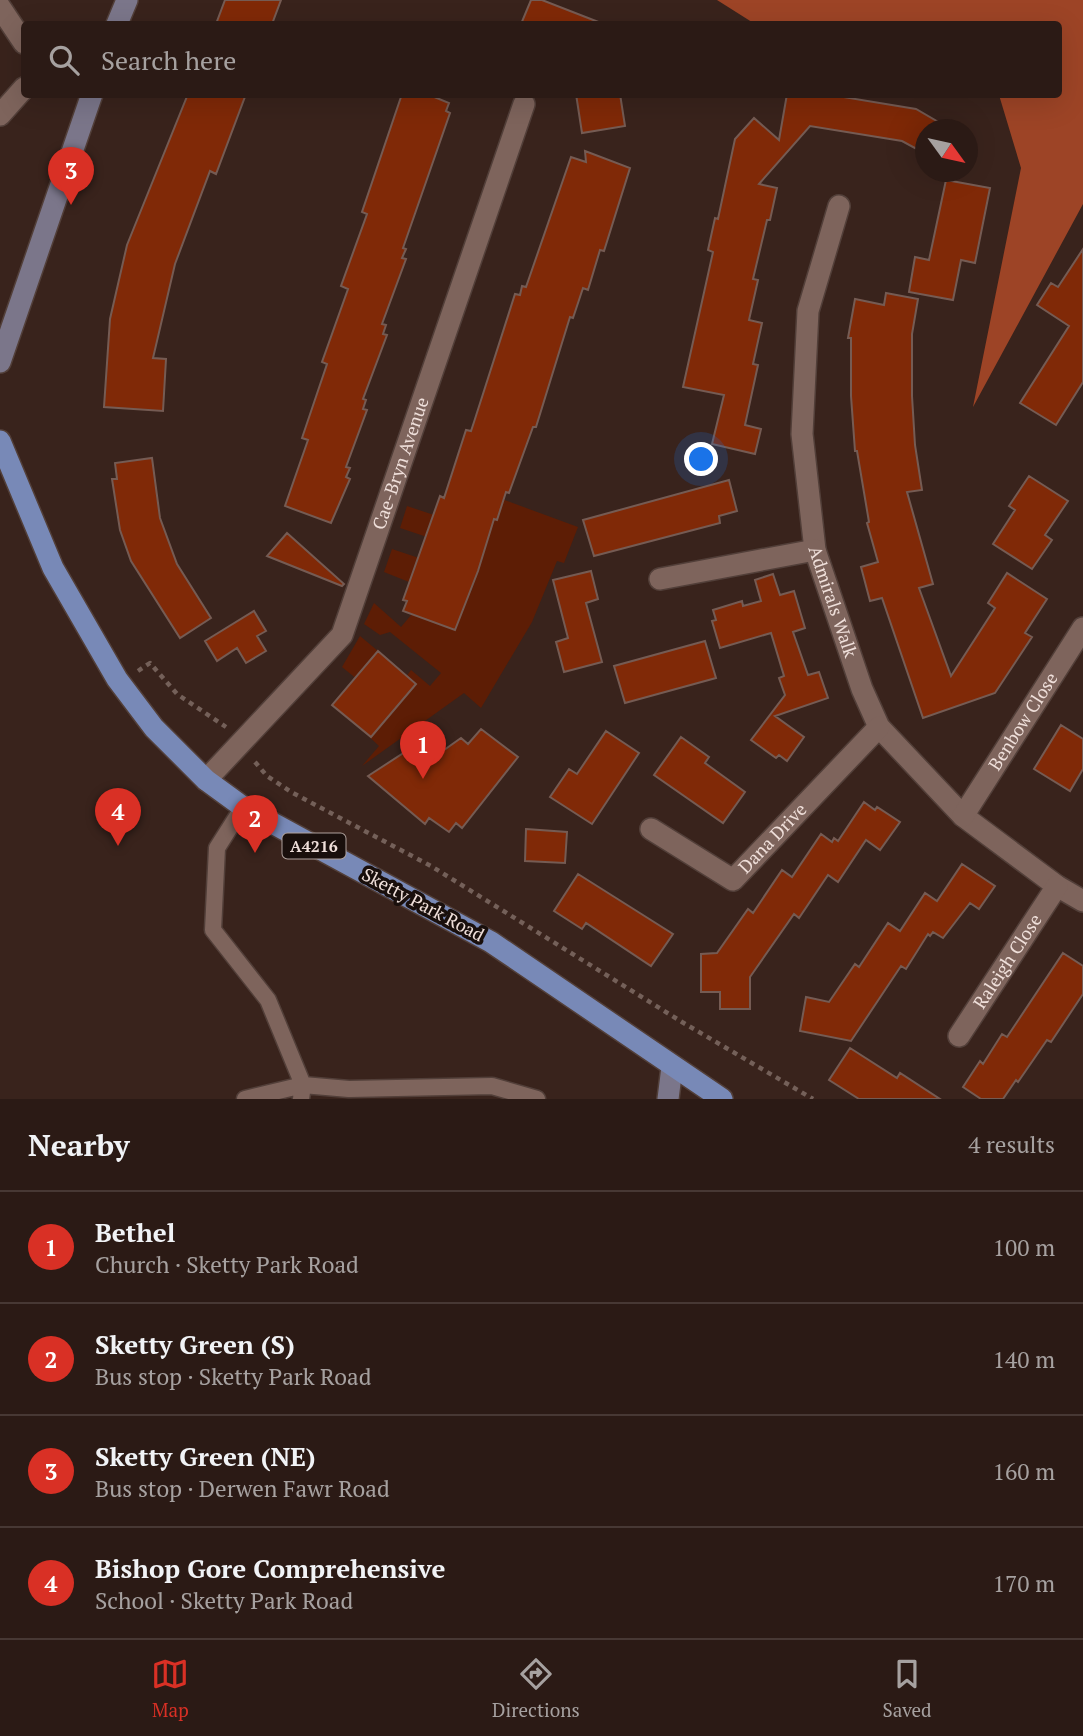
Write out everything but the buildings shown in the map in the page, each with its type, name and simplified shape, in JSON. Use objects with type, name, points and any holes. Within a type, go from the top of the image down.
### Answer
[{"type":"main road","points":[[118,21],[127,0]]},
{"type":"main road","points":[[0,362],[91,98]]},
{"type":"main road","name":"Sketty Park Road","points":[[0,441],[53,568],[120,683],[154,728],[206,780],[243,807],[491,942],[722,1099]]},
{"type":"main road","points":[[668,1099],[672,1067]]},
{"type":"street","points":[[0,7],[21,38]]},
{"type":"street","points":[[0,115],[21,91]]},
{"type":"street","name":"Cae-Bryn Avenue","points":[[206,780],[342,635],[524,104]]},
{"type":"street","name":"Admirals Walk","points":[[839,206],[808,311],[802,434],[815,550],[862,689],[879,727],[963,816],[1058,886],[1083,901]]},
{"type":"street","points":[[660,579],[815,550]]},
{"type":"street","name":"Benbow Close","points":[[963,816],[1083,628]]},
{"type":"street","name":"Dana Drive","points":[[650,829],[733,880],[879,727]]},
{"type":"street","name":"Raleigh Close","points":[[959,1036],[1058,886]]},
{"type":"lane","points":[[243,807],[217,848],[213,930],[268,1000],[302,1092]]},
{"type":"lane","points":[[245,1099],[349,1089],[492,1086],[537,1099]]},
{"type":"path","points":[[120,683],[150,663],[177,694],[244,740],[256,764],[267,776],[291,792],[430,866],[813,1099]]},
{"type":"shaded area","points":[[717,0],[1083,0],[1083,204],[973,407],[1021,168],[1000,98],[1062,98],[1062,21],[750,21]]},
{"type":"shaded area","points":[[499,498],[578,527],[564,563],[557,561],[532,622],[481,708],[464,693],[362,766],[379,746],[361,729],[399,704],[412,689],[403,681],[411,670],[430,686],[441,673],[390,632],[380,635],[364,624],[374,603],[401,627],[412,614],[455,630],[461,615],[445,608],[454,586],[471,592],[476,578],[459,571],[478,567],[482,560]]},
{"type":"shaded area","points":[[407,506],[434,515],[430,538],[400,528]]},
{"type":"shaded area","points":[[392,549],[422,559],[416,565],[409,582],[384,572]]},
{"type":"shaded area","points":[[360,636],[378,651],[358,680],[342,667]]},
{"type":"place","name":"Sketty Green (NE)","points":[[71,205]]},
{"type":"place","name":"Bethel","points":[[423,779]]},
{"type":"place","name":"Bishop Gore Comprehensive","points":[[118,846]]},
{"type":"place","name":"Sketty Green (S)","points":[[255,853]]}]
